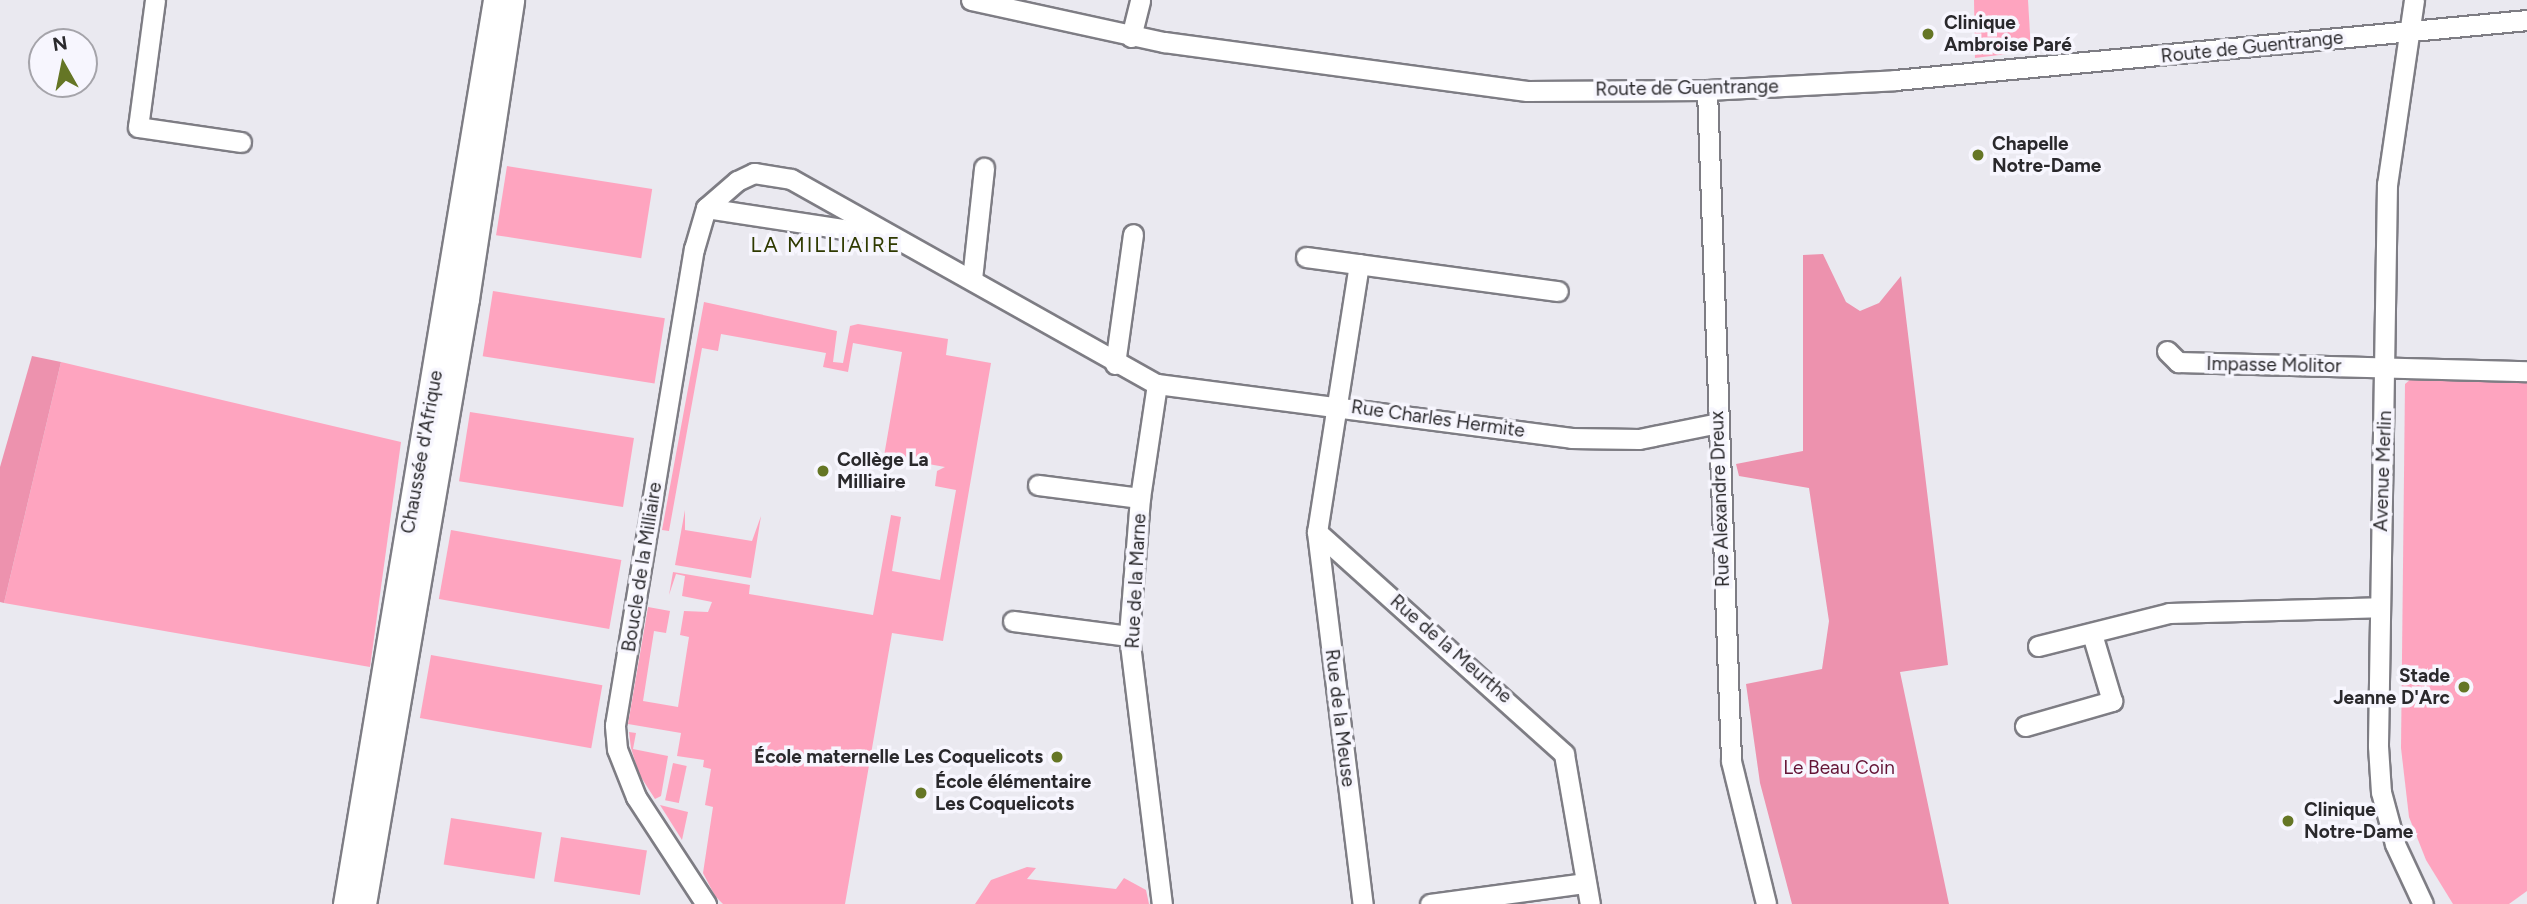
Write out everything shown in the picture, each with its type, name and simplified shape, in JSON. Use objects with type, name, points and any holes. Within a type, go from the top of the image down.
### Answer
[{"type":"main road","name":"Chaussée d'Afrique","points":[[345,904],[495,0]]},
{"type":"main road","name":"Chaussée d'Afrique","points":[[364,904],[467,299],[512,0]]},
{"type":"street","points":[[155,0],[138,127],[241,142]]},
{"type":"street","name":"Route de Guentrange","points":[[971,0],[1131,37],[1527,91],[1707,90],[1944,77],[2527,20]]},
{"type":"street","points":[[1131,37],[1140,0]]},
{"type":"street","name":"Avenue Merlin","points":[[2414,0],[2387,184],[2386,368],[2379,607],[2381,792],[2395,844],[2423,904]]},
{"type":"street","name":"Rue Alexandre Dreux","points":[[1707,90],[1731,761],[1766,904]]},
{"type":"street","points":[[972,279],[985,168]]},
{"type":"street","points":[[706,208],[737,181],[754,173],[775,174],[897,237],[1115,364],[1157,384]]},
{"type":"street","points":[[706,208],[897,237]]},
{"type":"street","name":"Boucle de la Milliaire","points":[[706,208],[689,276],[615,724],[617,749],[631,786],[706,904]]},
{"type":"street","points":[[1115,364],[1133,234]]},
{"type":"street","points":[[1307,257],[1558,291]]},
{"type":"street","points":[[1317,531],[1334,405],[1359,264]]},
{"type":"street","name":"Impasse Molitor","points":[[2167,351],[2178,362],[2527,371]]},
{"type":"street","name":"Rue Charles Hermite","points":[[1157,384],[1571,438],[1639,439],[1718,423]]},
{"type":"street","name":"Rue de la Marne","points":[[1157,384],[1140,498],[1129,636],[1162,904]]},
{"type":"street","points":[[1038,485],[1140,498]]},
{"type":"street","name":"Rue de la Meurthe","points":[[1317,531],[1564,754],[1590,904]]},
{"type":"street","name":"Rue de la Meuse","points":[[1317,531],[1363,904]]},
{"type":"street","points":[[2038,646],[2169,613],[2379,607]]},
{"type":"street","points":[[1013,621],[1129,636]]},
{"type":"street","points":[[2025,726],[2112,701],[2091,634]]},
{"type":"street","points":[[1430,904],[1586,883]]},
{"type":"shaded area","points":[[1974,0],[2028,0],[2031,51],[1975,58]]},
{"type":"shaded area","points":[[507,166],[652,189],[641,258],[496,235]]},
{"type":"shaded area","points":[[493,291],[665,318],[655,383],[483,356]]},
{"type":"shaded area","points":[[704,302],[837,331],[833,362],[843,363],[850,326],[858,324],[948,339],[946,355],[991,363],[943,641],[892,633],[845,904],[723,904],[715,896],[703,873],[713,807],[705,805],[711,769],[703,767],[704,760],[677,756],[681,733],[628,724],[648,607],[670,611],[666,633],[654,631],[643,701],[678,707],[689,637],[680,635],[684,611],[708,612],[712,602],[682,596],[685,576],[676,574],[669,595],[673,572],[750,585],[749,594],[873,615],[891,515],[901,517],[892,571],[940,580],[956,490],[935,486],[937,471],[945,467],[884,456],[902,352],[853,343],[848,372],[823,367],[826,353],[721,334],[718,351],[702,348],[669,531],[662,530]]},
{"type":"shaded area","points":[[61,362],[401,442],[370,667],[4,603]]},
{"type":"shaded area","name":"Stade Jeanne D'Arc","points":[[2411,379],[2527,381],[2527,891],[2509,904],[2453,904],[2426,860],[2409,817],[2401,748],[2405,384]]},
{"type":"shaded area","points":[[470,412],[634,438],[623,507],[459,481]]},
{"type":"shaded area","points":[[685,510],[685,530],[752,541],[761,516],[751,578],[675,565]]},
{"type":"shaded area","points":[[451,530],[621,560],[609,629],[439,599]]},
{"type":"shaded area","points":[[431,655],[602,685],[591,748],[420,718]]},
{"type":"shaded area","points":[[629,732],[636,733],[633,749],[668,756],[661,796],[655,799],[639,774],[631,748]]},
{"type":"shaded area","points":[[673,763],[687,766],[679,803],[665,800]]},
{"type":"shaded area","points":[[660,805],[688,812],[682,840]]},
{"type":"shaded area","points":[[451,818],[542,832],[535,879],[444,864]]},
{"type":"shaded area","points":[[561,837],[647,851],[640,895],[554,881]]},
{"type":"shaded area","points":[[1027,867],[1036,868],[1027,879],[1116,889],[1124,878],[1146,890],[1149,904],[975,904],[991,880]]},
{"type":"green space","name":"Le Beau Coin","points":[[1823,254],[1846,302],[1860,311],[1879,303],[1901,276],[1948,665],[1900,672],[1949,904],[1792,904],[1760,783],[1746,684],[1822,669],[1829,621],[1809,488],[1739,476],[1736,464],[1803,451],[1803,255]]},
{"type":"green space","points":[[32,356],[61,362],[4,603],[0,602],[0,467]]},
{"type":"place","name":"Clinique Ambroise Paré","points":[[1928,34]]},
{"type":"place","name":"Chapelle Notre-Dame","points":[[1978,155]]},
{"type":"place","name":"Collège La Milliaire","points":[[823,471]]},
{"type":"place","name":"Stade Jeanne D'Arc","points":[[2464,687]]},
{"type":"place","name":"École maternelle Les Coquelicots","points":[[1057,757]]},
{"type":"place","name":"École élémentaire Les Coquelicots","points":[[921,793]]},
{"type":"place","name":"Clinique Notre-Dame","points":[[2288,821]]},
{"type":"district","name":"LA MILLIAIRE","points":[[826,245]]}]
